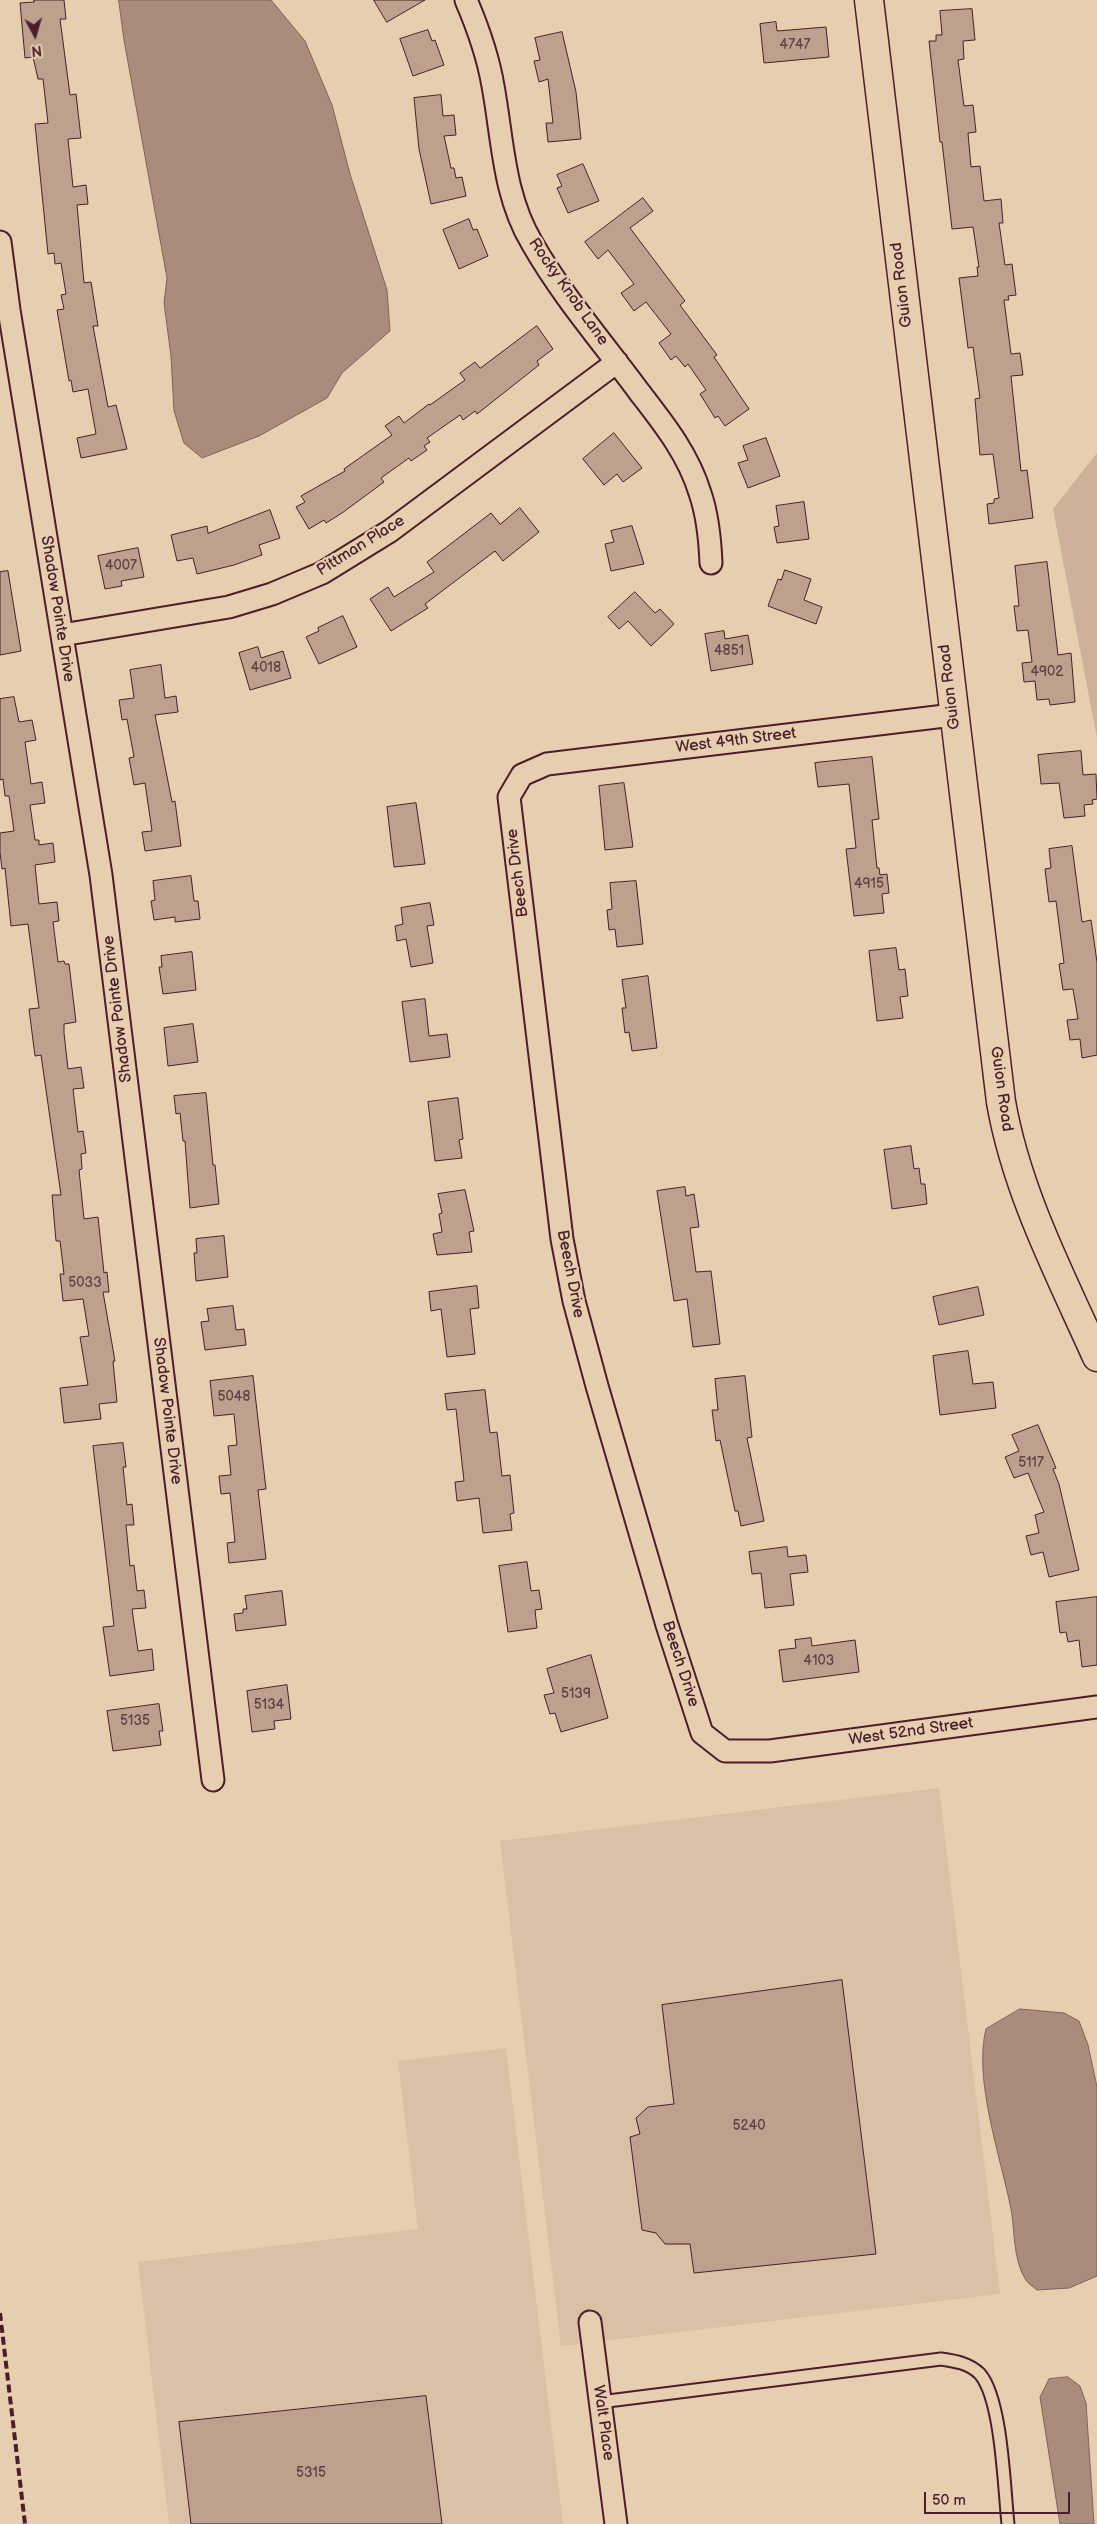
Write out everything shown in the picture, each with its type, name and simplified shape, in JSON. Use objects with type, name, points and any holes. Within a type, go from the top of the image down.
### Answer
[{"type":"street","name":"Rocky Knob Lane","points":[[466,0],[479,31],[489,66],[504,165],[520,218],[546,267],[676,440],[693,474],[702,499],[708,527],[711,563]]},
{"type":"street","name":"Guion Road","points":[[868,0],[1001,1102],[1009,1142],[1029,1204],[1097,1357]]},
{"type":"street","name":"Shadow Pointe Drive","points":[[0,242],[10,320],[101,875],[213,1780]]},
{"type":"street","name":"Pittman Place","points":[[62,634],[229,607],[263,597],[322,573],[390,531],[617,362]]},
{"type":"street","name":"West 49th Street","points":[[522,775],[547,764],[953,715]]},
{"type":"street","name":"Beech Drive","points":[[522,775],[509,797],[568,1271],[596,1386],[667,1626],[696,1715],[702,1733],[725,1751]]},
{"type":"street","name":"West 52nd Street","points":[[725,1751],[770,1751],[1097,1707]]},
{"type":"street","name":"Walt Place","points":[[590,2322],[616,2524]]},
{"type":"lane","points":[[600,2402],[941,2359],[963,2363],[979,2373],[988,2386],[995,2407],[1008,2524]]},
{"type":"shaded area","points":[[119,0],[271,0],[305,41],[332,105],[350,174],[387,290],[390,331],[342,373],[327,398],[259,436],[202,458],[184,443],[174,411],[171,356],[164,303],[167,278],[124,40]]},
{"type":"shaded area","points":[[1097,453],[1097,738],[1053,509]]},
{"type":"shaded area","points":[[939,1788],[1000,2294],[561,2346],[500,1841]]},
{"type":"shaded area","points":[[1020,2009],[1064,2013],[1079,2021],[1088,2045],[1097,2087],[1097,2276],[1069,2288],[1037,2290],[1027,2281],[1022,2272],[1017,2255],[1011,2209],[990,2119],[983,2071],[983,2049],[986,2029]]},
{"type":"shaded area","points":[[506,2048],[563,2524],[169,2524],[138,2262],[418,2229],[398,2061]]},
{"type":"shaded area","points":[[1068,2377],[1080,2386],[1086,2403],[1094,2524],[1060,2524],[1040,2397],[1049,2379]]},
{"type":"building","points":[[34,0],[64,0],[66,19],[60,19],[70,95],[76,94],[81,138],[68,139],[73,187],[86,185],[88,204],[77,205],[84,283],[91,282],[98,326],[93,326],[108,407],[116,405],[127,449],[81,458],[77,438],[96,434],[88,389],[73,392],[71,380],[69,381],[57,310],[64,309],[61,295],[66,294],[61,263],[55,264],[54,253],[48,254],[35,124],[48,123],[43,79],[38,79],[33,57],[25,58],[20,3],[34,2]]},
{"type":"building","points":[[374,0],[425,0],[387,22]]},
{"type":"building","points":[[972,9],[975,40],[963,41],[964,59],[958,60],[964,106],[973,105],[976,132],[968,133],[971,167],[980,166],[984,201],[1001,199],[1003,223],[999,223],[1005,265],[1012,264],[1016,295],[1008,296],[1009,300],[1004,300],[1011,354],[1020,353],[1023,375],[1011,376],[1021,471],[1027,470],[1033,518],[989,524],[987,504],[994,503],[994,499],[999,498],[993,454],[980,455],[975,399],[980,398],[973,347],[968,348],[959,278],[978,276],[977,267],[979,267],[973,227],[952,229],[929,41],[936,41],[936,35],[942,35],[940,11]]},
{"type":"building","points":[[776,22],[777,31],[826,27],[829,57],[764,63],[760,24]]},
{"type":"building","points":[[428,30],[432,41],[435,40],[444,65],[413,76],[400,39]]},
{"type":"building","points":[[562,32],[576,92],[581,139],[548,142],[546,123],[553,123],[548,79],[539,82],[534,61],[540,60],[535,38]]},
{"type":"building","points":[[441,95],[443,116],[454,115],[456,135],[444,136],[451,168],[454,168],[456,178],[462,177],[466,196],[431,204],[419,149],[414,98]]},
{"type":"building","points":[[583,164],[599,201],[568,213],[557,188],[562,186],[557,175]]},
{"type":"building","points":[[643,198],[653,211],[630,228],[685,301],[680,305],[717,355],[714,357],[749,409],[725,426],[718,416],[715,418],[700,394],[706,390],[688,364],[685,367],[676,356],[671,360],[659,343],[671,334],[646,302],[634,311],[621,293],[634,284],[608,250],[598,259],[585,242]]},
{"type":"building","points":[[469,219],[473,230],[477,229],[488,256],[459,269],[443,230]]},
{"type":"building","points":[[537,326],[553,349],[537,361],[539,365],[477,414],[475,411],[463,420],[460,415],[427,438],[430,442],[424,446],[427,450],[411,461],[409,458],[381,478],[384,482],[342,513],[326,523],[324,520],[309,529],[296,507],[305,502],[301,496],[345,471],[344,469],[392,435],[385,426],[399,416],[404,423],[465,380],[460,373],[475,362],[480,368]]},
{"type":"building","points":[[614,433],[642,468],[623,482],[617,474],[604,485],[583,459]]},
{"type":"building","points":[[766,438],[780,476],[748,488],[738,463],[748,460],[743,446]]},
{"type":"building","points":[[804,502],[809,539],[777,543],[774,527],[779,526],[776,506]]},
{"type":"building","points":[[520,508],[539,532],[503,561],[495,551],[425,604],[428,608],[391,631],[370,599],[388,587],[394,597],[434,572],[427,562],[491,513],[500,524]]},
{"type":"building","points":[[270,510],[280,538],[259,545],[262,555],[234,565],[197,574],[193,558],[177,561],[171,535],[207,526],[208,533]]},
{"type":"building","points":[[632,526],[644,564],[611,571],[605,544],[614,542],[611,531]]},
{"type":"building","points":[[138,548],[144,577],[121,581],[122,586],[105,589],[98,556]]},
{"type":"building","points":[[1047,562],[1058,655],[1071,653],[1075,702],[1050,705],[1049,699],[1037,700],[1035,681],[1024,682],[1022,663],[1032,662],[1028,630],[1017,631],[1014,606],[1019,606],[1015,566]]},
{"type":"building","points":[[785,570],[811,579],[804,600],[822,607],[816,624],[768,606],[778,579],[781,580]]},
{"type":"building","points":[[8,571],[21,651],[0,655],[0,572]]},
{"type":"building","points":[[635,592],[655,613],[660,609],[674,624],[651,646],[628,621],[619,629],[608,617]]},
{"type":"building","points":[[343,616],[357,647],[319,664],[306,637],[319,631],[318,628]]},
{"type":"building","points":[[724,631],[725,639],[748,635],[753,664],[711,671],[705,634]]},
{"type":"building","points":[[258,647],[261,658],[283,651],[291,678],[250,690],[239,653]]},
{"type":"building","points":[[161,665],[165,698],[176,696],[178,712],[155,715],[172,802],[175,801],[181,846],[145,851],[142,832],[152,831],[145,783],[134,785],[129,758],[134,757],[127,719],[122,720],[119,700],[134,698],[130,670]]},
{"type":"building","points":[[14,697],[19,722],[32,720],[36,740],[25,742],[31,784],[42,782],[45,803],[30,805],[35,840],[39,840],[39,845],[53,843],[55,862],[35,865],[39,904],[57,902],[59,921],[53,922],[58,962],[64,961],[65,964],[69,964],[76,1022],[64,1024],[64,1033],[68,1069],[81,1067],[84,1088],[73,1089],[78,1132],[83,1131],[86,1153],[81,1154],[82,1169],[79,1170],[84,1219],[98,1217],[104,1273],[107,1272],[109,1292],[103,1292],[115,1361],[113,1361],[117,1402],[99,1404],[101,1419],[64,1423],[60,1388],[88,1385],[80,1337],[89,1336],[83,1299],[63,1301],[60,1274],[64,1274],[60,1241],[56,1241],[52,1195],[61,1195],[41,1055],[35,1056],[29,1009],[39,1008],[28,924],[11,926],[5,868],[2,869],[0,852],[0,833],[14,831],[9,796],[5,796],[3,779],[0,780],[0,699]]},
{"type":"building","points":[[1081,751],[1083,775],[1096,774],[1097,799],[1092,800],[1093,804],[1084,805],[1085,816],[1064,818],[1059,783],[1041,784],[1038,755]]},
{"type":"building","points":[[872,757],[879,819],[872,820],[877,868],[879,868],[880,875],[887,874],[889,893],[882,894],[884,913],[854,916],[846,849],[856,848],[849,784],[818,787],[815,763]]},
{"type":"building","points":[[624,783],[633,847],[605,850],[599,786]]},
{"type":"building","points":[[416,803],[425,864],[394,867],[387,807]]},
{"type":"building","points":[[1072,846],[1082,922],[1091,920],[1097,962],[1097,1055],[1082,1058],[1080,1039],[1070,1040],[1067,1020],[1078,1019],[1073,989],[1063,990],[1059,964],[1064,963],[1056,901],[1049,902],[1045,869],[1051,868],[1049,849]]},
{"type":"building","points":[[191,876],[194,901],[198,901],[200,919],[175,922],[175,917],[154,920],[151,901],[155,900],[153,881]]},
{"type":"building","points":[[636,881],[643,944],[617,947],[615,929],[609,930],[607,910],[612,909],[610,883]]},
{"type":"building","points":[[430,903],[434,925],[427,926],[433,963],[411,967],[406,939],[397,941],[395,926],[403,924],[401,908]]},
{"type":"building","points":[[896,948],[899,970],[905,969],[908,996],[900,997],[903,1018],[877,1021],[869,951]]},
{"type":"building","points":[[192,952],[196,990],[163,994],[159,967],[162,967],[161,956]]},
{"type":"building","points":[[648,976],[657,1048],[632,1051],[629,1032],[625,1033],[622,1008],[626,1008],[622,980]]},
{"type":"building","points":[[425,999],[429,1036],[447,1034],[450,1057],[410,1062],[402,1002]]},
{"type":"building","points":[[193,1024],[198,1062],[168,1066],[164,1028]]},
{"type":"building","points":[[206,1093],[219,1204],[190,1208],[185,1141],[183,1141],[180,1113],[176,1114],[174,1096]]},
{"type":"building","points":[[458,1098],[463,1139],[459,1140],[462,1158],[435,1161],[428,1102]]},
{"type":"building","points":[[911,1146],[914,1169],[919,1168],[921,1184],[925,1184],[927,1204],[892,1209],[884,1150]]},
{"type":"building","points":[[685,1187],[686,1196],[694,1194],[699,1227],[690,1228],[696,1272],[711,1271],[720,1344],[693,1347],[687,1299],[674,1301],[657,1191]]},
{"type":"building","points":[[465,1190],[474,1231],[469,1232],[472,1252],[437,1255],[433,1234],[442,1232],[439,1214],[442,1213],[438,1194]]},
{"type":"building","points":[[224,1236],[228,1277],[196,1281],[194,1253],[197,1253],[196,1239]]},
{"type":"building","points":[[477,1286],[479,1308],[470,1309],[475,1354],[447,1357],[441,1309],[431,1311],[429,1292]]},
{"type":"building","points":[[978,1287],[984,1315],[939,1325],[933,1297]]},
{"type":"building","points":[[233,1306],[236,1330],[244,1329],[246,1345],[205,1350],[201,1322],[209,1321],[207,1309]]},
{"type":"building","points":[[968,1351],[973,1384],[993,1382],[996,1408],[940,1415],[933,1356]]},
{"type":"building","points":[[253,1376],[266,1489],[258,1490],[266,1559],[229,1563],[227,1543],[235,1542],[230,1493],[221,1494],[219,1476],[231,1475],[228,1446],[237,1445],[234,1414],[214,1416],[210,1381]]},
{"type":"building","points":[[745,1376],[752,1437],[747,1438],[764,1521],[741,1526],[738,1511],[735,1511],[720,1440],[716,1441],[712,1410],[718,1410],[715,1379]]},
{"type":"building","points":[[485,1390],[490,1433],[497,1432],[502,1476],[510,1475],[514,1513],[510,1514],[512,1530],[483,1533],[479,1498],[457,1501],[455,1482],[464,1481],[456,1409],[447,1410],[445,1394]]},
{"type":"building","points":[[1038,1425],[1056,1468],[1053,1469],[1059,1484],[1079,1570],[1049,1577],[1043,1552],[1031,1555],[1026,1536],[1039,1533],[1035,1515],[1044,1512],[1028,1473],[1014,1478],[1005,1457],[1019,1451],[1012,1435]]},
{"type":"building","points":[[123,1443],[126,1467],[123,1467],[127,1505],[132,1504],[134,1525],[126,1525],[130,1566],[134,1565],[137,1591],[144,1590],[146,1608],[132,1609],[138,1651],[152,1649],[154,1670],[110,1676],[103,1627],[114,1626],[93,1446]]},
{"type":"building","points":[[787,1547],[788,1557],[806,1555],[808,1572],[790,1574],[794,1605],[765,1608],[761,1573],[752,1574],[749,1552]]},
{"type":"building","points":[[527,1562],[531,1591],[539,1590],[542,1609],[535,1610],[537,1628],[508,1632],[499,1566]]},
{"type":"building","points":[[282,1591],[286,1625],[236,1631],[234,1614],[243,1613],[243,1609],[247,1609],[245,1596]]},
{"type":"building","points":[[1097,1597],[1097,1665],[1082,1667],[1079,1640],[1068,1642],[1066,1632],[1060,1633],[1056,1602]]},
{"type":"building","points":[[811,1638],[812,1646],[855,1640],[859,1672],[783,1682],[779,1650],[796,1648],[795,1640]]},
{"type":"building","points":[[591,1655],[608,1718],[561,1732],[555,1713],[550,1714],[544,1695],[554,1693],[547,1669]]},
{"type":"building","points":[[287,1685],[291,1719],[274,1721],[275,1729],[252,1732],[247,1691]]},
{"type":"building","points":[[159,1704],[163,1731],[159,1731],[161,1745],[113,1751],[107,1711]]},
{"type":"building","points":[[842,1980],[876,2254],[694,2273],[690,2244],[665,2244],[656,2233],[642,2230],[630,2137],[640,2134],[636,2118],[648,2107],[674,2104],[662,2005]]},
{"type":"building","points":[[426,2396],[442,2524],[191,2524],[179,2422]]},
{"type":"railway","points":[[0,2313],[25,2524]]}]
